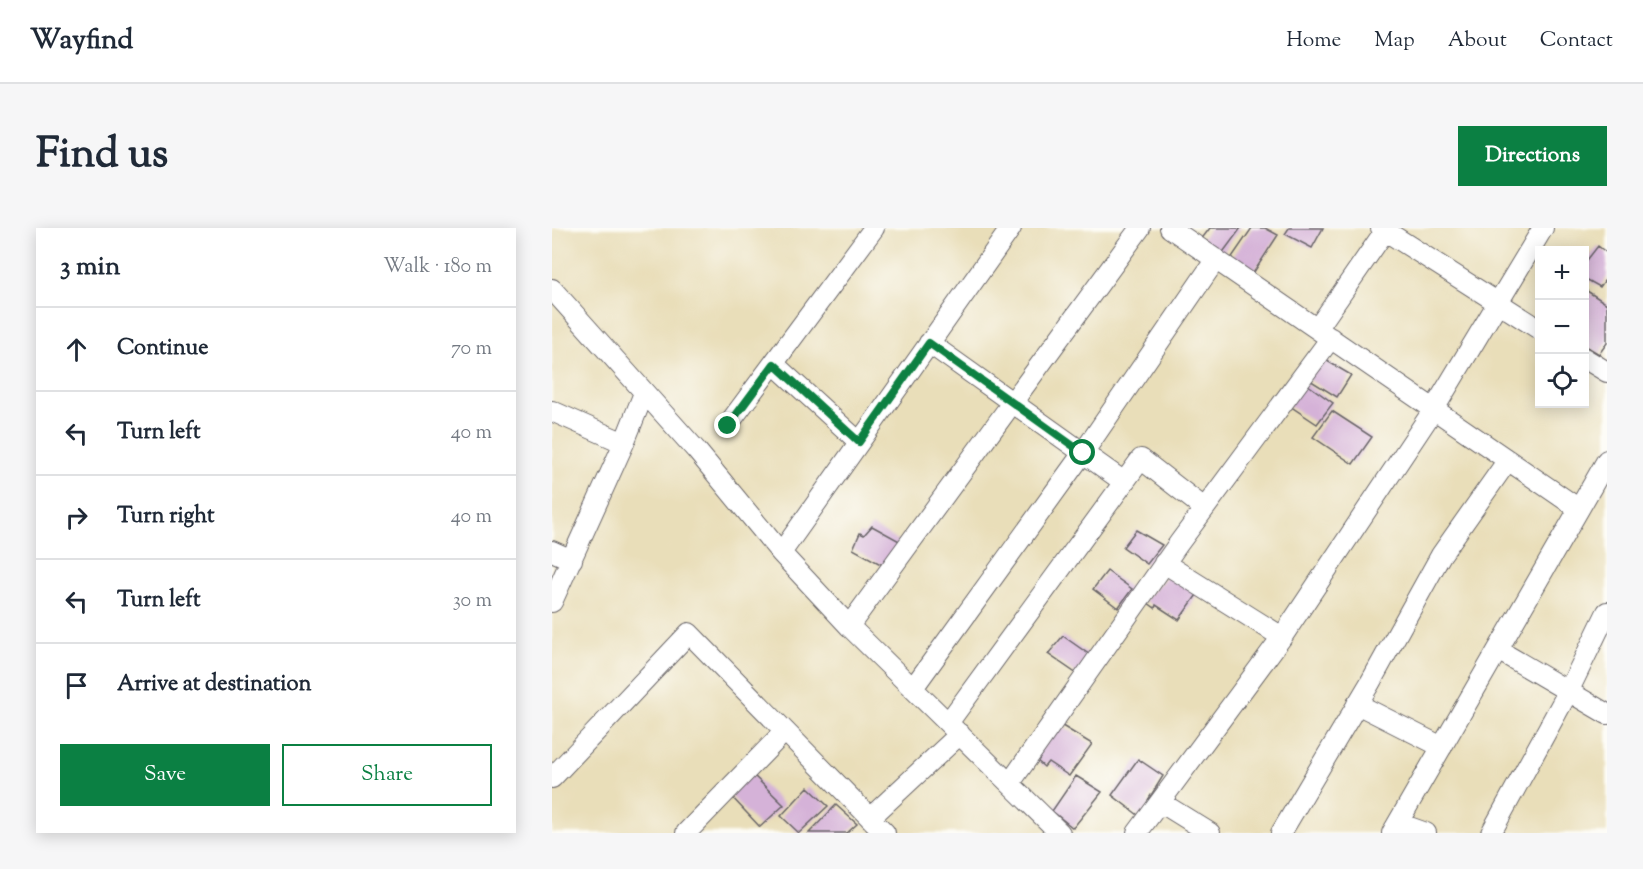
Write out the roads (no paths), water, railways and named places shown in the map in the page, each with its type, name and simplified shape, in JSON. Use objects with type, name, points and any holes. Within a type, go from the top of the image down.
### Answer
[{"type":"street","points":[[728,426],[874,228]]},
{"type":"street","points":[[781,553],[1011,228]]},
{"type":"street","points":[[849,626],[1140,228]]},
{"type":"street","points":[[1170,228],[1579,509]]},
{"type":"street","points":[[1137,833],[1282,637],[1434,410],[1543,228]]},
{"type":"street","points":[[1010,783],[1324,334],[1384,229],[1535,326]]},
{"type":"street","points":[[913,688],[1083,453],[1216,259]]},
{"type":"street","points":[[552,289],[697,451],[781,553],[849,626],[1060,833]]},
{"type":"street","points":[[929,343],[1124,482]]},
{"type":"street","points":[[1589,361],[1607,372]]},
{"type":"street","points":[[774,364],[859,442]]},
{"type":"street","points":[[552,602],[624,443],[644,393]]},
{"type":"street","points":[[552,411],[624,443]]},
{"type":"street","points":[[870,818],[954,729],[1141,459],[1204,508]]},
{"type":"street","points":[[1281,833],[1441,555],[1508,460]]},
{"type":"street","points":[[1426,833],[1395,828],[1607,460]]},
{"type":"street","points":[[552,551],[572,560]]},
{"type":"street","points":[[1164,563],[1282,637]]},
{"type":"street","points":[[1491,833],[1568,692],[1607,612]]},
{"type":"street","points":[[552,777],[689,633],[885,833]]},
{"type":"street","points":[[1498,650],[1607,714]]},
{"type":"street","points":[[1357,704],[1442,747]]},
{"type":"street","points":[[693,830],[785,731]]},
{"type":"street","points":[[1160,802],[1210,833]]}]
